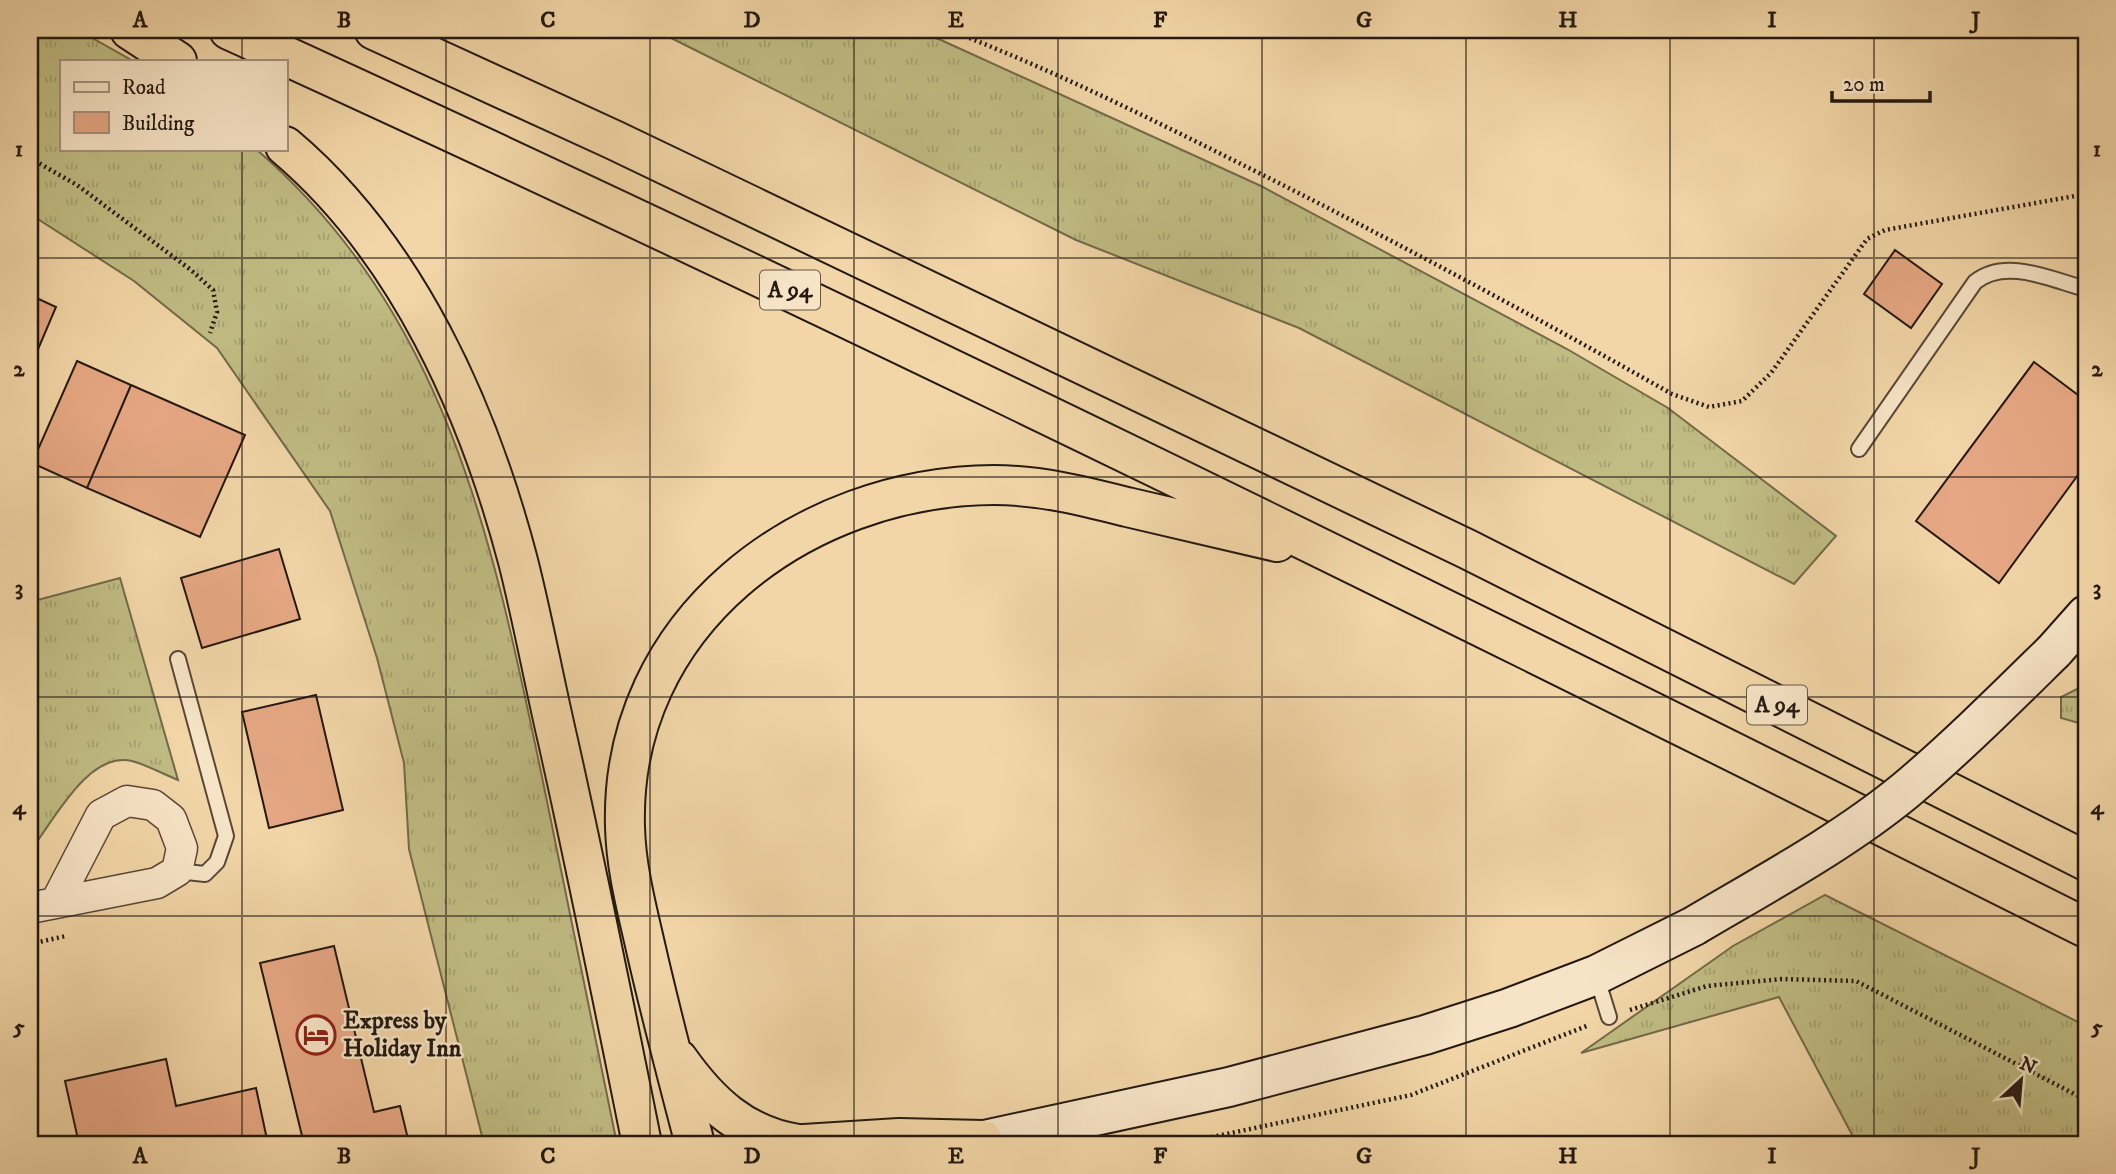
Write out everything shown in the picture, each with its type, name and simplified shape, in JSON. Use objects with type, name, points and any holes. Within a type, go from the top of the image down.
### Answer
[{"type":"highway","points":[[131,30],[176,60]]},
{"type":"highway","name":"A 94","points":[[229,30],[588,193],[1347,558],[2086,928]]},
{"type":"highway","name":"A 94","points":[[374,30],[614,140],[1467,549],[2086,861]]},
{"type":"highway","points":[[287,148],[347,207],[382,253],[441,354],[493,478],[523,586],[586,869],[642,1144]]},
{"type":"highway","points":[[695,1144],[630,878],[625,827],[627,778],[635,734],[670,654],[704,610],[761,559],[838,514],[889,497],[936,488],[996,485],[1059,490],[1347,558]]},
{"type":"highway","points":[[670,1049],[701,1090],[737,1123],[776,1141],[798,1144]]},
{"type":"highway","points":[[804,1144],[899,1138],[974,1142]]},
{"type":"main road","points":[[974,1142],[1228,1087],[1425,1035],[1509,1008],[1596,975],[1694,926],[1800,863],[1904,792],[1974,730],[2054,651],[2086,615]]},
{"type":"street","points":[[127,801],[153,805],[171,819],[182,848],[177,871],[157,883],[43,905],[101,816],[127,801]]},
{"type":"lane","points":[[1859,449],[1975,282],[1984,274],[2001,269],[2086,289]]},
{"type":"lane","points":[[177,871],[205,874],[217,862],[226,836],[178,659]]},
{"type":"lane","points":[[1596,975],[1609,1017]]},
{"type":"path","points":[[949,30],[1110,99],[1402,246],[1671,394],[1709,407],[1742,401],[1771,373],[1867,239],[1885,230],[2086,194]]},
{"type":"path","points":[[30,158],[77,185],[191,270],[212,290],[217,312],[210,333]]},
{"type":"path","points":[[1179,1144],[1411,1095],[1609,1017],[1707,986],[1782,979],[1856,981],[2086,1100]]},
{"type":"green space","points":[[30,30],[78,30],[131,60],[60,60],[60,150],[257,150],[321,214],[374,284],[418,358],[452,437],[480,519],[504,603],[617,1144],[484,1144],[409,849],[404,763],[377,658],[330,511],[217,348],[134,281],[30,214]]},
{"type":"green space","points":[[655,30],[911,30],[941,40],[1261,186],[1567,349],[1668,408],[1836,536],[1794,584],[1299,328],[1076,240]]},
{"type":"green space","points":[[120,578],[178,780],[132,761],[116,761],[101,767],[73,792],[30,851],[30,602]]},
{"type":"green space","points":[[2083,686],[2086,688],[2086,725],[2061,718],[2061,697]]},
{"type":"green space","points":[[1825,895],[2086,1026],[2086,1144],[1857,1144],[1779,997],[1581,1053],[1733,946]]},
{"type":"building","points":[[1895,250],[1942,284],[1911,328],[1864,294]]},
{"type":"building","points":[[30,295],[56,307],[30,368]]},
{"type":"building","points":[[77,361],[131,385],[87,488],[32,463]]},
{"type":"building","points":[[2034,362],[2086,401],[2086,464],[1999,583],[1916,521]]},
{"type":"building","points":[[131,385],[245,435],[200,537],[87,488]]},
{"type":"building","points":[[279,549],[300,619],[202,648],[181,578]]},
{"type":"building","points":[[316,695],[343,810],[269,828],[242,712]]},
{"type":"building","name":"Express by Holiday Inn","points":[[334,946],[374,1112],[400,1106],[408,1139],[400,1144],[304,1144],[260,963]]},
{"type":"building","points":[[166,1059],[176,1106],[256,1088],[268,1144],[79,1144],[65,1081]]},
{"type":"place","name":"Express by Holiday Inn","points":[[316,1035]]}]
